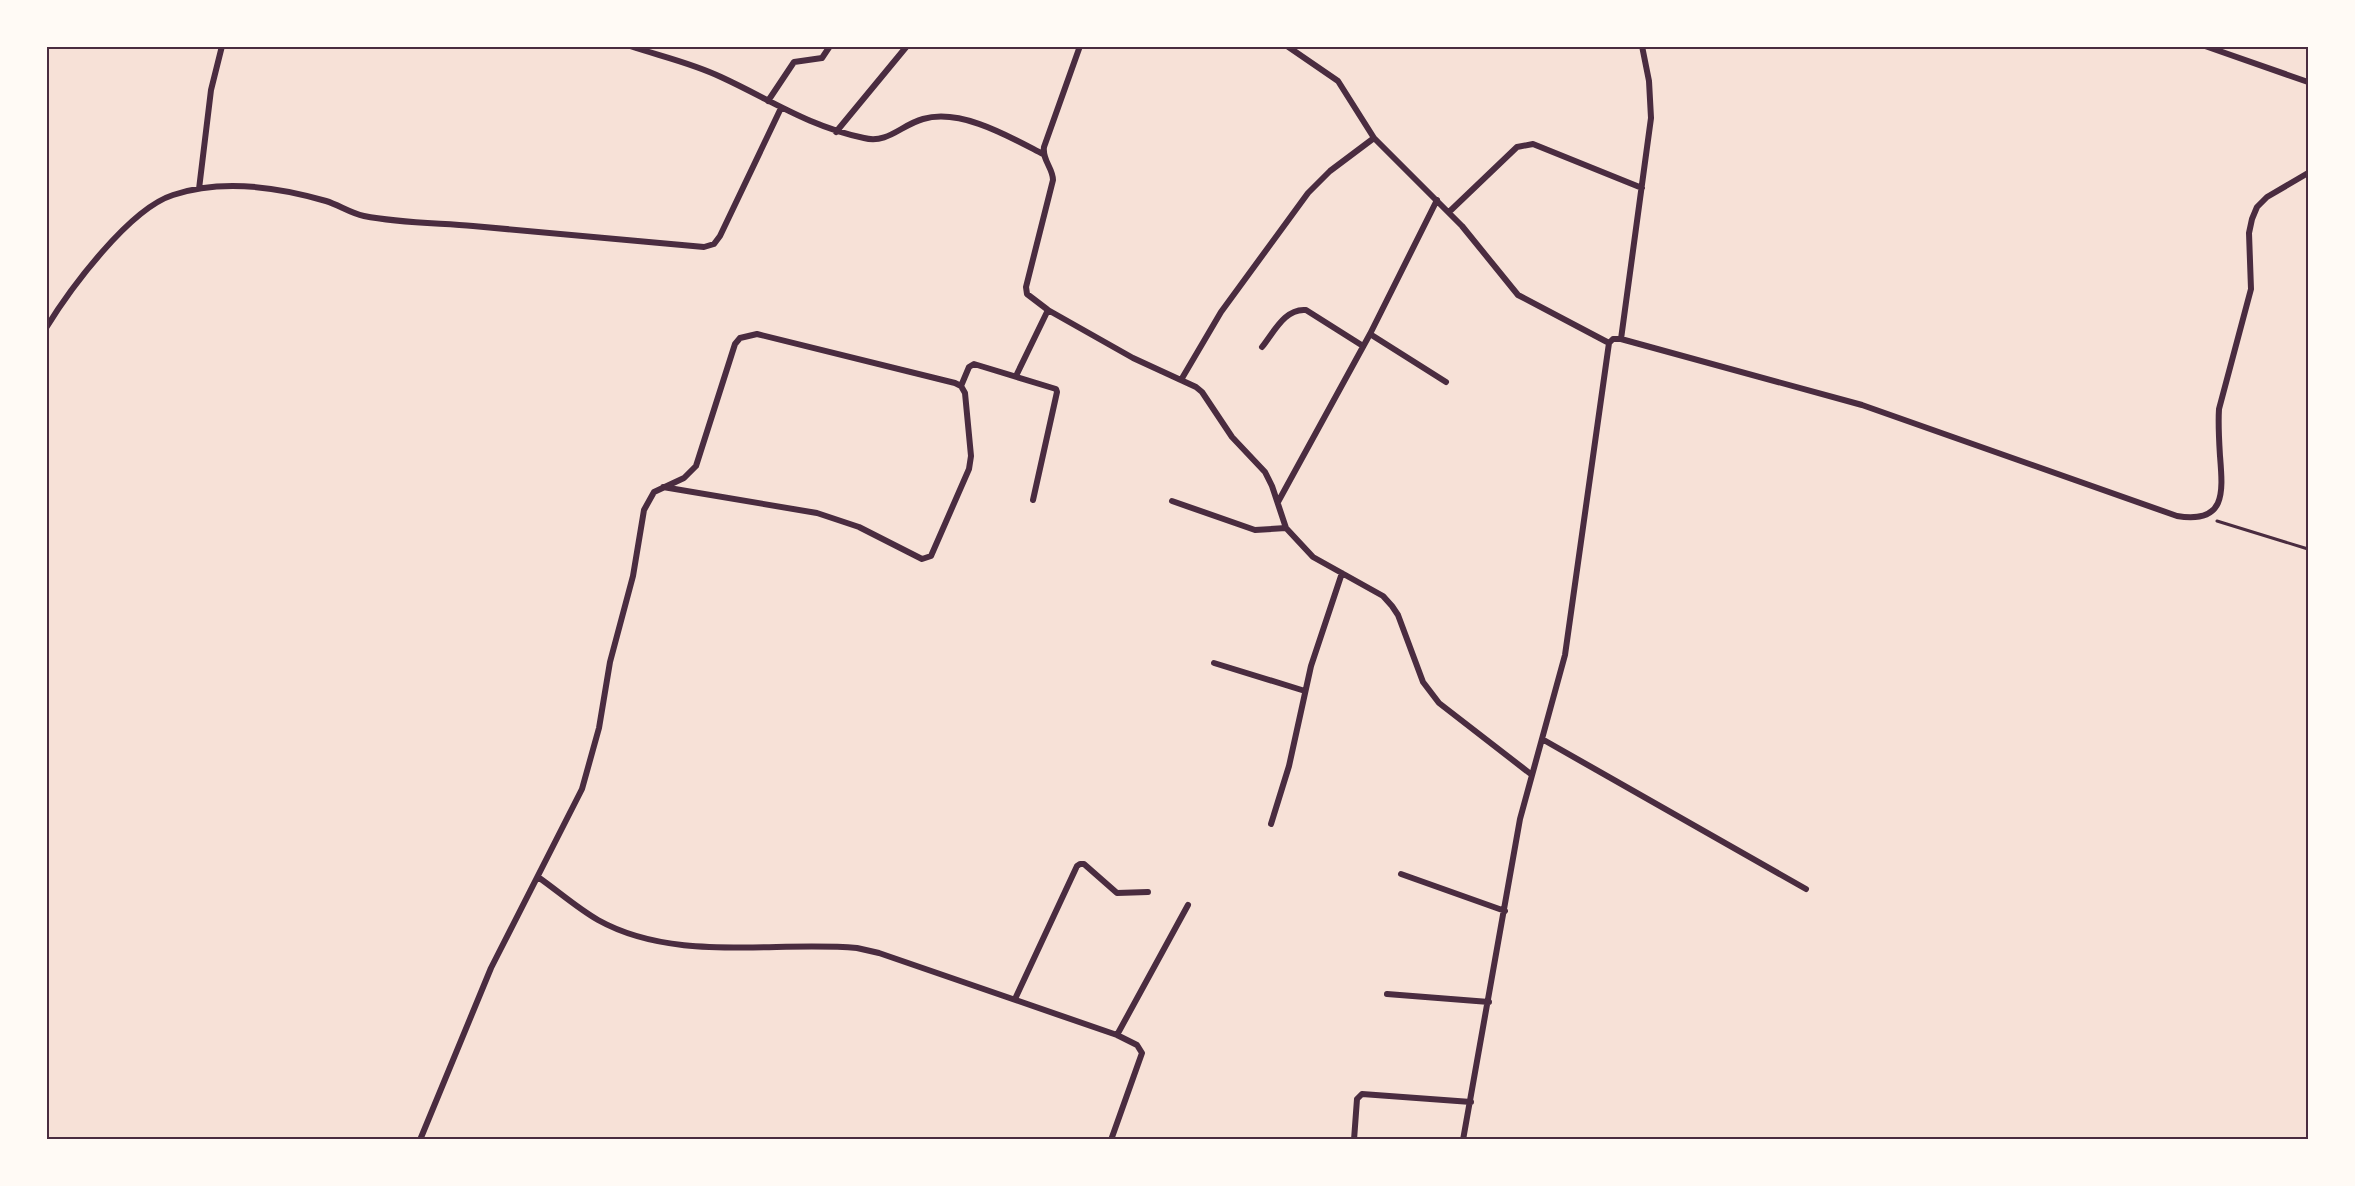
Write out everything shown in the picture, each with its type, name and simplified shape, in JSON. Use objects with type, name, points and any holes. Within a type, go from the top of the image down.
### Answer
[{"type":"street","points":[[199,189],[211,90],[222,46]]},
{"type":"street","points":[[630,46],[719,76],[803,119],[836,132],[878,140],[917,121],[933,117],[974,122],[1043,154],[1051,169],[1053,180],[1026,287],[1027,294],[1048,310],[1133,358],[1202,392],[1232,437],[1259,463],[1272,486],[1286,528],[1313,556],[1383,596],[1398,615],[1423,682],[1439,703],[1532,775]]},
{"type":"street","points":[[768,101],[794,62],[822,58],[830,46]]},
{"type":"street","points":[[836,132],[907,46]]},
{"type":"street","points":[[1043,154],[1080,46]]},
{"type":"street","points":[[1287,46],[1338,81],[1374,138],[1462,226],[1518,296],[1609,343]]},
{"type":"street","points":[[1621,339],[1651,118],[1651,97],[1642,46]]},
{"type":"street","points":[[2205,46],[2308,82]]},
{"type":"street","points":[[46,328],[88,268],[141,213],[155,202],[199,189],[230,187],[271,189],[300,194],[371,217],[704,247],[714,244],[720,237],[781,108]]},
{"type":"street","points":[[1181,380],[1221,312],[1308,193],[1330,171],[1374,138]]},
{"type":"street","points":[[1449,212],[1517,147],[1525,144],[1533,144],[1642,188]]},
{"type":"street","points":[[1463,1140],[1520,819],[1565,655],[1609,343],[1613,339],[1621,339],[1862,405],[2177,516],[2204,517],[2212,511],[2221,497],[2219,409],[2251,289],[2249,233],[2252,219],[2257,207],[2267,197],[2308,173]]},
{"type":"street","points":[[1278,502],[1370,334],[1437,200]]},
{"type":"street","points":[[1262,347],[1289,313],[1296,309],[1306,310],[1363,346]]},
{"type":"street","points":[[1016,376],[1048,310]]},
{"type":"street","points":[[420,1140],[491,968],[569,819],[582,789],[591,762],[610,662],[633,576],[644,510],[654,492],[663,487],[684,478],[696,466],[732,353],[740,338],[757,334],[961,386],[965,393],[970,463],[931,556],[927,559],[922,559],[837,518],[663,487]]},
{"type":"street","points":[[1370,334],[1446,382]]},
{"type":"street","points":[[961,386],[970,365],[1053,387],[1057,392],[1034,500]]},
{"type":"street","points":[[1172,501],[1255,530],[1286,528]]},
{"type":"street","points":[[1271,824],[1289,766],[1305,691],[1342,573]]},
{"type":"street","points":[[1214,663],[1305,691]]},
{"type":"street","points":[[1542,739],[1806,889]]},
{"type":"street","points":[[1015,999],[1077,866],[1084,864],[1117,893],[1149,892]]},
{"type":"street","points":[[1401,874],[1505,911]]},
{"type":"street","points":[[538,877],[598,920],[654,941],[689,946],[857,948],[879,953],[1117,1035],[1137,1045],[1142,1053],[1111,1140]]},
{"type":"street","points":[[1117,1035],[1188,905]]},
{"type":"street","points":[[1387,994],[1489,1002]]},
{"type":"street","points":[[1354,1140],[1357,1099],[1362,1094],[1471,1102]]},
{"type":"path","points":[[2204,517],[2308,549]]}]
